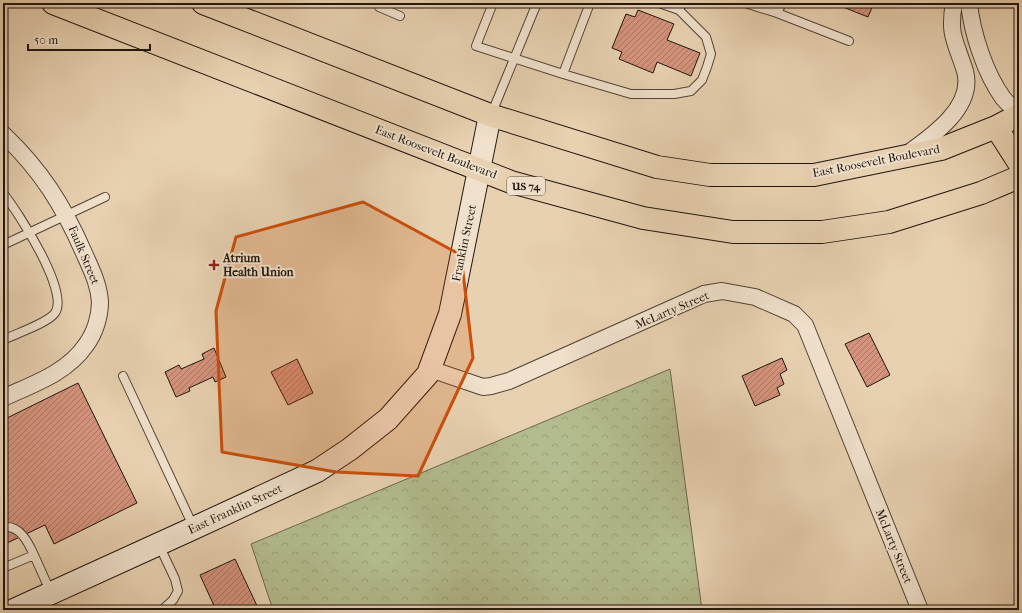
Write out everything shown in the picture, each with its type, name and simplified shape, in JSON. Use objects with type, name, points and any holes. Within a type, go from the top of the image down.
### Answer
[{"type":"highway","name":"East Roosevelt Boulevard","points":[[54,3],[511,182],[644,218],[733,232],[822,232],[889,222],[981,193],[1019,177]]},
{"type":"highway","name":"East Roosevelt Boulevard","points":[[217,6],[490,115],[657,166],[710,175],[814,175],[941,149],[996,127],[1019,115]]},
{"type":"highway","points":[[996,127],[1019,163]]},
{"type":"main road","name":"Franklin Street","points":[[430,369],[450,314],[490,115]]},
{"type":"main road","name":"East Franklin Street","points":[[14,610],[317,471],[350,449],[388,419],[428,374],[430,369]]},
{"type":"street","points":[[903,157],[945,123],[960,104],[964,94],[967,83],[965,72],[951,29],[951,18],[954,3]]},
{"type":"street","points":[[969,3],[972,24],[977,42],[994,82],[1003,98],[1019,112]]},
{"type":"street","name":"Faulk Street","points":[[3,134],[32,163],[46,181],[67,216],[94,275],[100,302],[98,318],[93,332],[87,344],[77,356],[67,365],[41,380],[3,398]]},
{"type":"street","name":"McLarty Street","points":[[430,369],[483,387],[491,386],[509,381],[704,294],[722,291],[755,296],[794,314],[804,325],[920,610]]},
{"type":"lane","points":[[380,3],[379,8],[400,16]]},
{"type":"lane","points":[[493,3],[476,46],[631,94],[674,94],[691,91],[702,80],[711,54],[706,37],[680,7],[659,3]]},
{"type":"lane","points":[[490,115],[537,3]]},
{"type":"lane","points":[[563,74],[590,3]]},
{"type":"lane","points":[[745,3],[777,13],[849,41]]},
{"type":"lane","points":[[777,13],[782,3]]},
{"type":"lane","points":[[3,193],[30,234],[49,271],[58,295],[58,305],[55,313],[48,320],[3,340]]},
{"type":"lane","points":[[3,245],[30,234],[106,198]]},
{"type":"lane","points":[[123,376],[194,528]]},
{"type":"lane","points":[[3,527],[7,526],[18,531],[28,541],[51,593]]},
{"type":"lane","points":[[159,544],[178,591],[173,600],[162,610]]},
{"type":"lane","points":[[3,568],[34,555]]},
{"type":"highlighted area","points":[[363,202],[461,255],[473,358],[418,476],[336,472],[222,452],[216,311],[236,237]]},
{"type":"green space","points":[[670,369],[702,610],[273,610],[251,544]]},
{"type":"building","points":[[833,3],[874,3],[868,17]]},
{"type":"building","points":[[638,10],[674,24],[667,40],[700,53],[691,76],[657,62],[653,73],[619,59],[622,52],[612,48],[626,14],[635,17]]},
{"type":"building","points":[[869,333],[890,375],[867,387],[845,344]]},
{"type":"building","points":[[214,348],[226,377],[215,382],[213,377],[189,388],[190,391],[176,397],[165,372],[179,365],[181,369],[204,359],[202,354]]},
{"type":"building","points":[[782,358],[787,370],[780,374],[784,384],[777,388],[780,395],[755,406],[742,376]]},
{"type":"building","points":[[297,359],[313,393],[288,405],[271,372]]},
{"type":"building","points":[[78,383],[137,503],[54,544],[45,525],[7,543],[3,534],[3,420]]},
{"type":"building","points":[[235,559],[259,610],[216,610],[200,575]]},
{"type":"place","name":"Atrium Health Union","points":[[214,265]]}]
